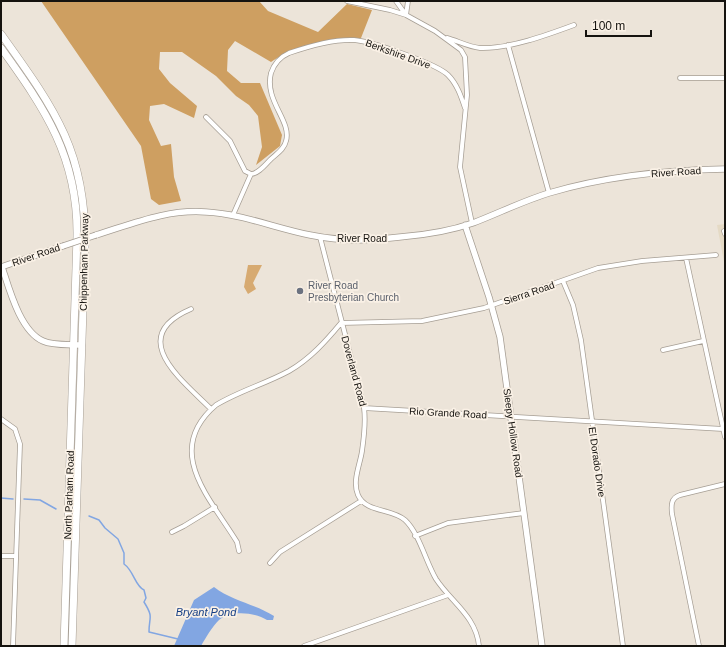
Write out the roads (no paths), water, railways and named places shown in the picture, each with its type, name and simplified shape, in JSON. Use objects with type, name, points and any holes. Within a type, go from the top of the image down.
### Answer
[{"type":"highway","name":"Chippenham Parkway","points":[[1,34],[49,102],[66,136],[76,166],[83,196],[85,227],[82,345]]},
{"type":"highway","name":"Chippenham Parkway","points":[[1,48],[37,98],[49,118],[62,147],[71,177],[76,208],[77,231],[74,344]]},
{"type":"highway","name":"North Parham Road","points":[[64,646],[74,344]]},
{"type":"highway","name":"North Parham Road","points":[[72,646],[82,345]]},
{"type":"main road","name":"River Road","points":[[2,267],[145,219],[175,213],[204,211],[233,215],[320,237],[349,240],[384,239],[429,234],[465,225],[549,193],[573,186],[617,177],[695,170],[725,169]]},
{"type":"main road","name":"Sleepy Hollow Road","points":[[465,225],[492,306],[500,337],[542,646]]},
{"type":"main road","points":[[2,267],[19,312],[32,333],[41,340],[47,342],[82,345]]},
{"type":"street","points":[[347,1],[406,15],[443,37],[461,50],[465,57],[467,78],[460,167],[472,223]]},
{"type":"street","points":[[396,1],[406,15]]},
{"type":"street","points":[[406,15],[408,1]]},
{"type":"street","points":[[443,37],[480,48],[508,44],[574,25]]},
{"type":"street","name":"Berkshire Drive","points":[[251,174],[257,172],[280,151],[286,143],[286,129],[273,101],[270,80],[272,68],[277,61],[296,50],[344,40],[376,44],[443,71],[456,87],[465,108]]},
{"type":"street","points":[[508,44],[549,193]]},
{"type":"street","points":[[680,78],[725,78]]},
{"type":"street","points":[[206,117],[230,141],[245,171],[251,174],[233,215]]},
{"type":"street","name":"Doverland Road","points":[[320,237],[364,408],[364,436],[356,485],[361,501]]},
{"type":"street","name":"Sierra Road","points":[[342,323],[422,321],[492,306],[588,271],[610,266],[642,261],[716,255]]},
{"type":"street","points":[[686,258],[725,437]]},
{"type":"street","name":"El Dorado Drive","points":[[563,281],[573,305],[579,326],[623,646]]},
{"type":"street","points":[[191,309],[176,315],[166,325],[160,339],[160,350],[167,364],[210,409]]},
{"type":"street","points":[[239,551],[237,542],[195,474],[191,455],[195,436],[210,409],[224,400],[299,365],[315,352],[342,323]]},
{"type":"street","points":[[663,350],[704,341]]},
{"type":"street","name":"Rio Grande Road","points":[[364,408],[723,429]]},
{"type":"street","points":[[1,419],[15,429],[20,444],[13,646]]},
{"type":"street","points":[[699,646],[672,514],[672,503],[677,496],[725,484]]},
{"type":"street","points":[[270,563],[280,552],[361,501],[371,507],[401,517],[408,524],[436,578],[448,595],[471,621],[477,633],[480,646]]},
{"type":"street","points":[[172,532],[214,507]]},
{"type":"street","points":[[415,536],[448,523],[524,512]]},
{"type":"street","points":[[1,556],[16,556]]},
{"type":"street","points":[[304,646],[448,595]]},
{"type":"water","name":"Bryant Pond","points":[[214,587],[228,596],[267,612],[274,616],[273,620],[267,620],[256,615],[236,613],[219,620],[209,632],[201,646],[174,646],[194,600]]},
{"type":"waterway","points":[[1,498],[13,499]]},
{"type":"waterway","points":[[24,499],[40,500],[56,509]]},
{"type":"waterway","points":[[89,516],[99,520],[105,528],[118,539],[124,553],[124,564],[130,570],[138,585],[144,590],[146,598],[144,602],[150,614],[149,632],[178,639]]},
{"type":"place","name":"River Road Presbyterian Church","points":[[300,291]]}]
